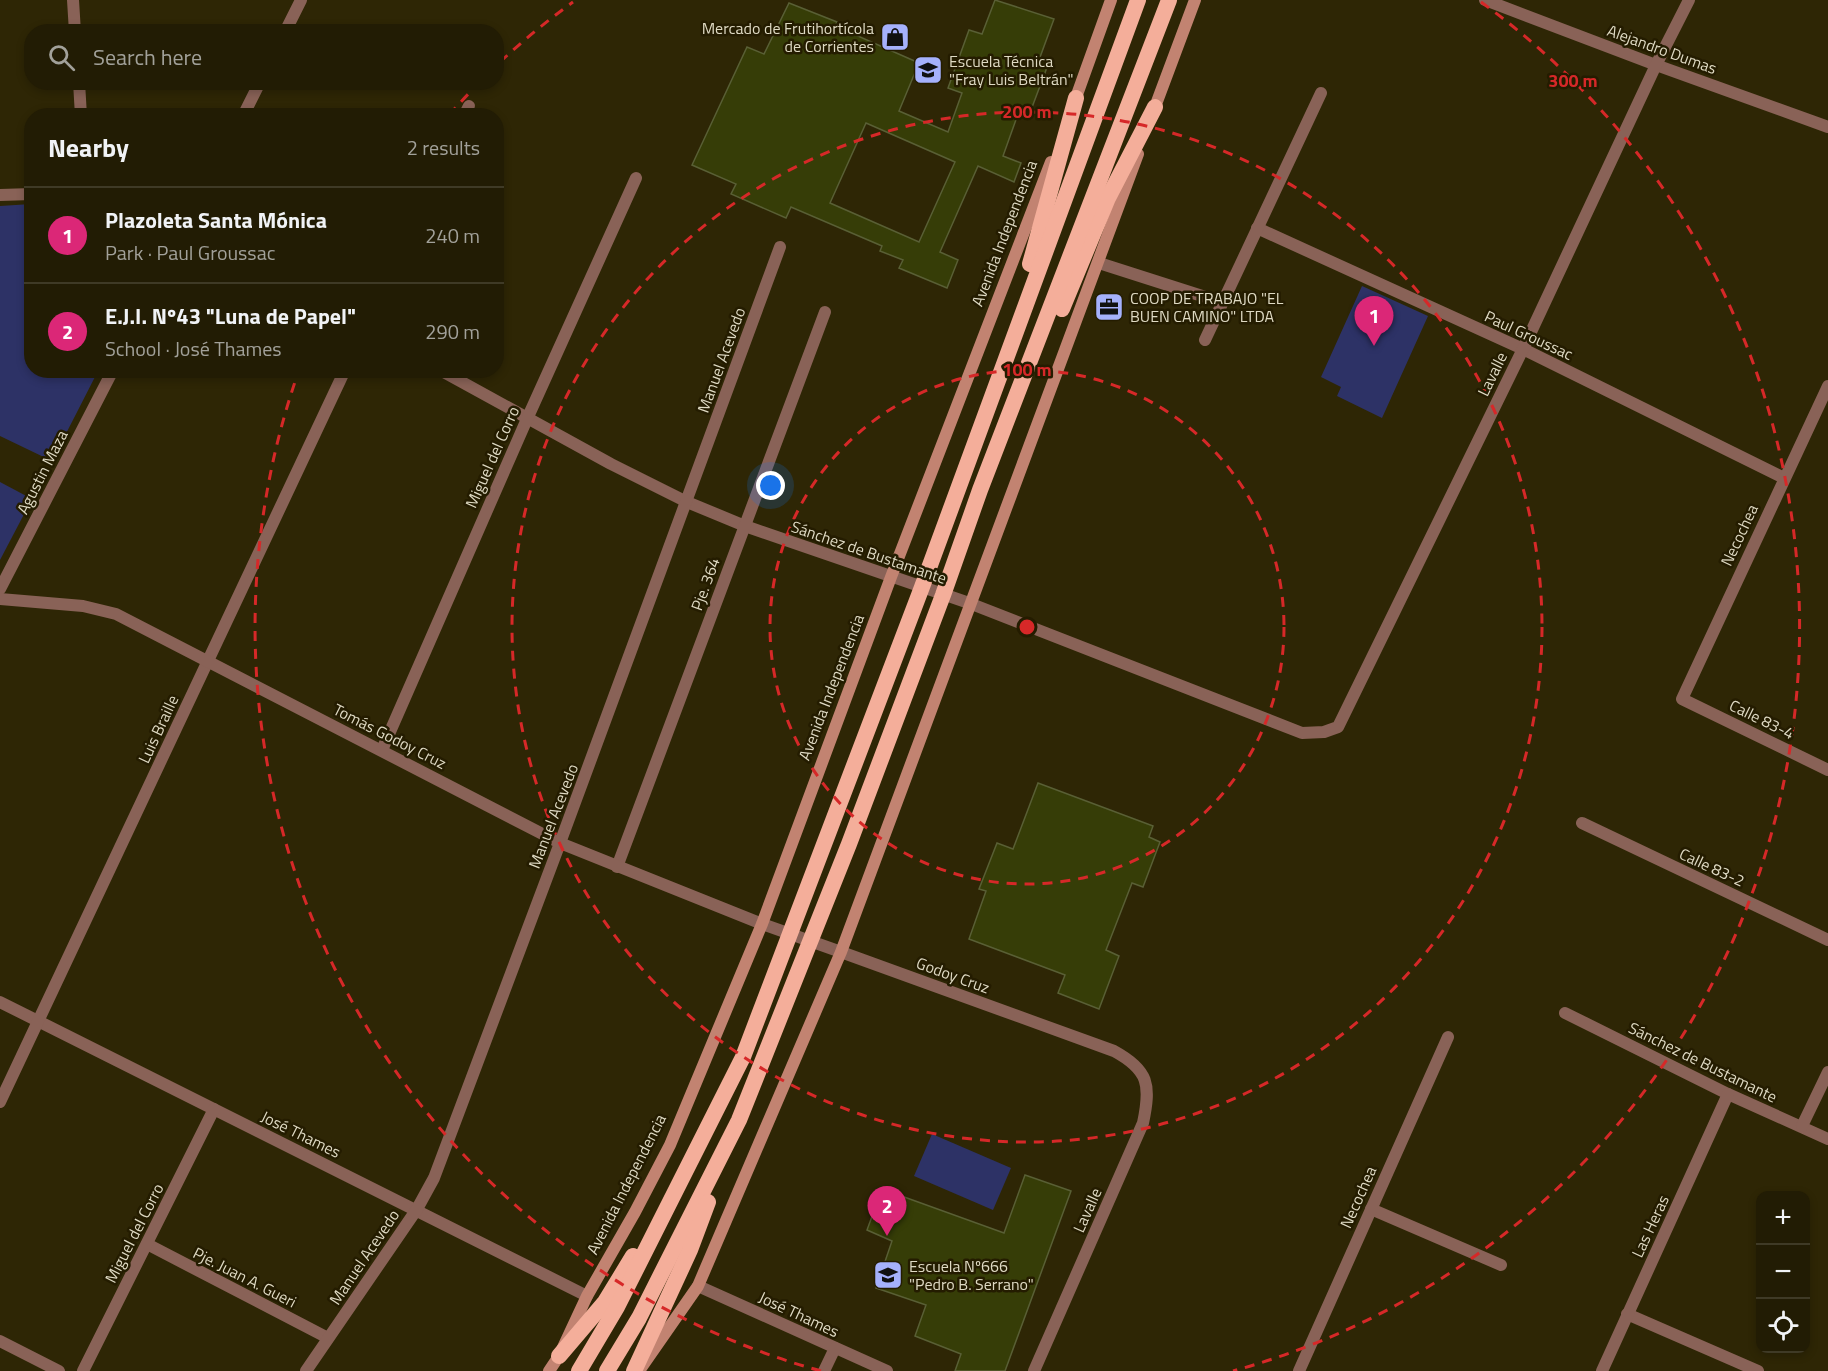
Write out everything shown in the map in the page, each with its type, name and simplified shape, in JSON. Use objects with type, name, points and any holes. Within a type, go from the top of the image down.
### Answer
[{"type":"highway","points":[[579,1371],[618,1308],[743,1057],[922,587],[1138,0]]},
{"type":"highway","points":[[634,1371],[690,1251],[739,1120],[812,942],[943,595],[980,490],[1169,0]]},
{"type":"highway","points":[[1002,371],[1076,98]]},
{"type":"highway","points":[[1022,384],[1064,306],[1108,198],[1155,106]]},
{"type":"highway","points":[[607,1371],[639,1318],[739,1120]]},
{"type":"highway","points":[[559,1356],[605,1302],[681,1182]]},
{"type":"main road","name":"Avenida Independencia","points":[[549,1371],[559,1356],[587,1296],[670,1145],[762,924],[891,577],[1076,98],[1111,0]]},
{"type":"main road","points":[[639,1371],[699,1286],[841,952],[1195,0]]},
{"type":"street","points":[[73,0],[74,24]]},
{"type":"street","points":[[289,24],[301,0]]},
{"type":"street","name":"Alejandro Dumas","points":[[1485,0],[1828,127]]},
{"type":"street","name":"Lavalle","points":[[1302,733],[1324,732],[1338,727],[1523,349],[1656,65],[1689,0]]},
{"type":"street","points":[[79,90],[81,108]]},
{"type":"street","points":[[247,108],[256,90]]},
{"type":"street","points":[[1205,340],[1321,93]]},
{"type":"street","name":"Miguel del Corro","points":[[382,750],[527,419],[636,178]]},
{"type":"street","points":[[0,195],[24,194]]},
{"type":"street","name":"Paul Groussac","points":[[1257,228],[1523,349],[1784,478]]},
{"type":"street","name":"Manuel Acevedo","points":[[306,1371],[417,1209],[434,1178],[780,247]]},
{"type":"street","points":[[1099,263],[1221,302]]},
{"type":"street","name":"Pje. 364","points":[[617,867],[825,312]]},
{"type":"street","name":"Agustin Maza","points":[[0,589],[108,378]]},
{"type":"street","name":"Luis Braille","points":[[0,1102],[341,378]]},
{"type":"street","name":"Sánchez de Bustamante","points":[[454,378],[527,419],[687,502],[745,526],[969,603],[1302,733]]},
{"type":"street","name":"Necochea","points":[[1682,699],[1828,386]]},
{"type":"street","name":"Tomás Godoy Cruz","points":[[0,599],[83,606],[116,614],[560,843],[762,924]]},
{"type":"street","name":"Calle 83-4","points":[[1682,699],[1828,770]]},
{"type":"street","name":"Calle 83-2","points":[[1582,823],[1828,940]]},
{"type":"street","name":"Godoy Cruz","points":[[762,924],[1114,1050],[1132,1061]]},
{"type":"street","name":"José Thames","points":[[0,1002],[587,1296]]},
{"type":"street","name":"Sánchez de Bustamante","points":[[1565,1013],[1728,1094],[1828,1139]]},
{"type":"street","name":"Necochea","points":[[1299,1371],[1448,1037]]},
{"type":"street","name":"Lavalle","points":[[1034,1371],[1143,1123],[1149,1098],[1144,1078],[1132,1061]]},
{"type":"street","points":[[1802,1126],[1828,1072]]},
{"type":"street","name":"Las Heras","points":[[1602,1371],[1728,1094]]},
{"type":"street","name":"Miguel del Corro","points":[[83,1371],[214,1109]]},
{"type":"street","points":[[1371,1209],[1501,1265]]},
{"type":"street","name":"Pje. Juan A. Gueri","points":[[147,1244],[328,1338]]},
{"type":"street","name":"José Thames","points":[[699,1286],[887,1371]]},
{"type":"street","points":[[1628,1314],[1758,1371]]},
{"type":"street","points":[[0,1341],[59,1371]]},
{"type":"street","points":[[824,1371],[835,1348]]},
{"type":"shaded area","points":[[24,204],[24,378],[94,378],[52,461],[0,436],[0,206]]},
{"type":"shaded area","points":[[1362,286],[1428,316],[1382,418],[1337,396],[1341,387],[1321,377]]},
{"type":"shaded area","points":[[0,482],[32,499],[0,560]]},
{"type":"shaded area","points":[[932,1134],[1011,1168],[993,1210],[914,1176]]},
{"type":"building","points":[[995,0],[1054,19],[1039,60],[1049,62],[1028,118],[1018,114],[1003,156],[1021,163],[1014,182],[978,166],[940,252],[958,260],[947,288],[899,268],[903,260],[880,251],[882,246],[791,207],[786,218],[731,194],[736,184],[692,165],[747,47],[764,54],[789,3],[837,22],[835,26],[919,63],[899,111],[948,132],[962,93],[948,88],[969,30],[982,34]],"holes":[[[866,123],[955,162],[919,242],[830,203]]]},
{"type":"building","points":[[1038,783],[1153,826],[1149,837],[1160,842],[1143,887],[1132,883],[1106,950],[1119,956],[1099,1009],[1058,993],[1065,975],[969,939],[986,891],[979,889],[997,843],[1013,849]]},
{"type":"building","points":[[1025,1175],[1071,1191],[1005,1371],[955,1371],[961,1354],[915,1336],[926,1305],[876,1288],[892,1241],[867,1230],[882,1189],[1004,1233]]},
{"type":"place","name":"Mercado de Frutihortícola de Corrientes","points":[[895,37]]},
{"type":"place","name":"Escuela Técnica \"Fray Luis Beltrán\"","points":[[928,70]]},
{"type":"place","name":"COOP DE TRABAJO \"EL BUEN CAMINO\" LTDA","points":[[1109,307]]},
{"type":"place","name":"Plazoleta Santa Mónica","points":[[1374,346]]},
{"type":"place","name":"E.J.I. Nº43 \"Luna de Papel\"","points":[[887,1236]]},
{"type":"place","name":"Escuela Nº666 \"Pedro B. Serrano\"","points":[[888,1275]]}]
